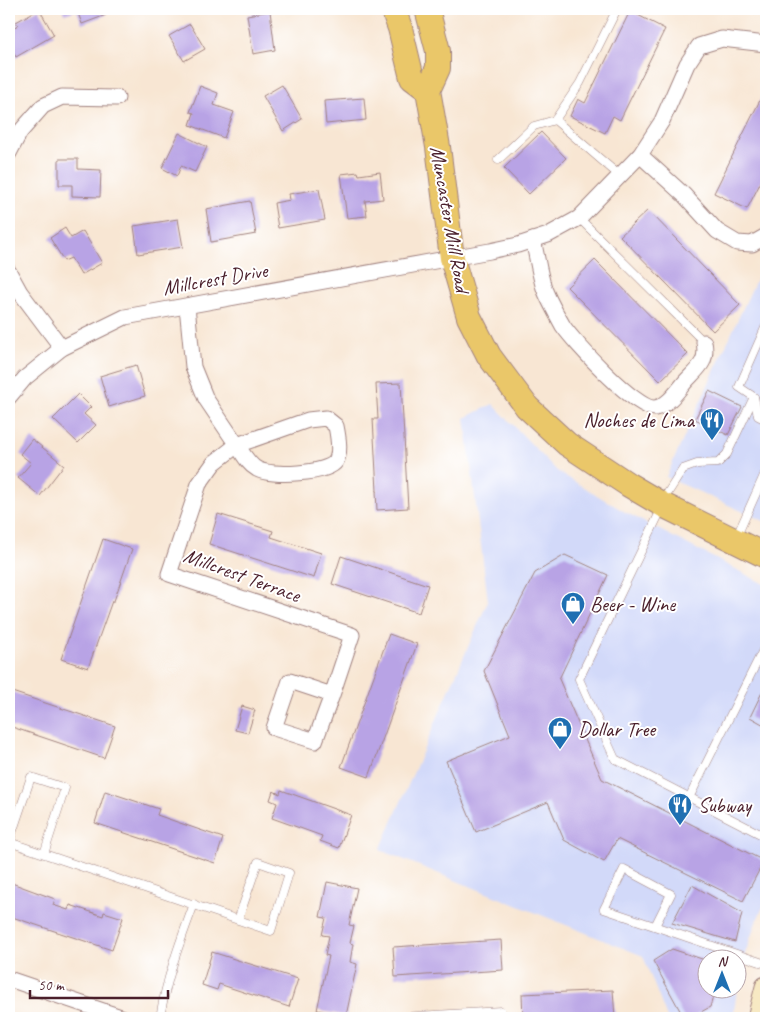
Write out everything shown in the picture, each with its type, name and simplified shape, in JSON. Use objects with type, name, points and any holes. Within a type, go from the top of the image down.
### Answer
[{"type":"main road","points":[[393,9],[400,28],[412,78],[428,90],[438,68],[438,51],[427,9]]},
{"type":"main road","name":"Muncaster Mill Road","points":[[428,90],[438,147],[452,258],[469,318],[489,356],[527,407],[567,444],[629,486],[766,556]]},
{"type":"main road","points":[[758,1018],[766,987]]},
{"type":"street","name":"Millcrest Drive","points":[[9,397],[25,378],[62,348],[125,318],[518,245],[548,234],[579,218],[640,155],[662,121],[687,64],[699,46],[722,39],[766,44]]},
{"type":"street","points":[[9,153],[20,132],[43,106],[62,97],[117,98]]},
{"type":"street","points":[[640,155],[684,195],[717,232],[737,242],[752,244],[766,236]]},
{"type":"street","points":[[533,240],[544,289],[563,326],[595,363],[631,397],[647,407],[663,406],[704,361],[706,351],[704,342]]},
{"type":"street","points":[[9,272],[20,292],[62,348]]},
{"type":"street","name":"Millcrest Terrace","points":[[187,306],[193,367],[206,399],[237,445],[247,460],[258,470],[282,474],[325,469],[335,463],[338,455],[336,426],[326,418],[308,420],[237,445],[214,463],[200,484],[169,574],[352,635],[332,695]]},
{"type":"street","points":[[9,979],[124,1018]]},
{"type":"lane","points":[[498,160],[534,126],[555,120],[580,83],[617,9]]},
{"type":"lane","points":[[555,120],[620,176]]},
{"type":"lane","points":[[579,218],[704,342]]},
{"type":"lane","points":[[765,328],[739,387],[754,397],[758,416],[766,418]]},
{"type":"lane","points":[[754,397],[727,454],[718,463],[697,464],[683,469],[662,504],[579,679],[614,759],[766,837]]},
{"type":"lane","points":[[735,541],[766,471]]},
{"type":"lane","points":[[689,798],[766,644]]},
{"type":"lane","points":[[44,854],[65,788],[31,777],[9,842],[44,854],[194,904],[238,920],[271,931],[289,872],[258,862],[238,920]]},
{"type":"lane","points":[[655,926],[672,894],[624,868],[604,909],[766,964]]},
{"type":"lane","points":[[160,1018],[170,970],[194,904]]},
{"type":"lane","points":[[401,1017],[480,1015],[501,1012]]},
{"type":"shaded area","points":[[766,261],[766,522],[666,477]]},
{"type":"shaded area","points":[[493,404],[557,471],[625,512],[766,585],[766,901],[746,950],[698,950],[698,1000],[736,1000],[733,1018],[667,1018],[643,956],[380,850],[488,601],[465,418]]},
{"type":"building","points":[[39,9],[54,35],[16,57],[9,45],[9,31],[18,25],[16,22]]},
{"type":"building","points":[[63,9],[104,9],[106,15],[82,24],[77,10],[65,14]]},
{"type":"building","points":[[270,11],[275,50],[253,54],[247,15]]},
{"type":"building","points":[[630,11],[665,29],[620,120],[613,116],[605,133],[570,116],[578,99],[585,103]]},
{"type":"building","points":[[190,24],[205,49],[184,61],[169,36]]},
{"type":"building","points":[[282,85],[302,119],[283,131],[263,96]]},
{"type":"building","points":[[200,86],[218,93],[214,105],[234,112],[224,138],[190,125],[194,113],[190,112]]},
{"type":"building","points":[[766,88],[766,172],[747,209],[714,193]]},
{"type":"building","points":[[364,98],[366,120],[326,124],[324,101]]},
{"type":"building","points":[[541,132],[566,158],[529,194],[504,168]]},
{"type":"building","points":[[179,133],[207,147],[195,172],[181,166],[177,176],[162,168]]},
{"type":"building","points":[[59,159],[78,159],[78,169],[101,170],[100,197],[72,196],[72,185],[59,185]]},
{"type":"building","points":[[358,172],[359,175],[380,172],[383,199],[365,201],[367,216],[347,218],[341,174]]},
{"type":"building","points":[[319,189],[325,220],[278,228],[274,203],[290,200],[289,194]]},
{"type":"building","points":[[250,201],[256,234],[211,242],[206,209]]},
{"type":"building","points":[[648,210],[740,305],[713,331],[620,236]]},
{"type":"building","points":[[178,219],[183,247],[138,254],[134,226]]},
{"type":"building","points":[[65,228],[71,238],[83,231],[102,263],[81,275],[71,258],[64,261],[50,238]]},
{"type":"building","points":[[595,260],[688,354],[660,381],[567,287]]},
{"type":"building","points":[[136,365],[145,396],[109,407],[100,376]]},
{"type":"building","points":[[401,383],[408,508],[377,510],[373,419],[378,419],[376,384]]},
{"type":"building","points":[[709,391],[742,407],[728,435],[695,419]]},
{"type":"building","points":[[78,394],[91,407],[84,414],[96,425],[78,443],[53,419]]},
{"type":"building","points":[[32,439],[64,465],[40,496],[18,478],[31,463],[20,454]]},
{"type":"building","points":[[218,514],[273,531],[271,537],[321,553],[314,578],[209,544]]},
{"type":"building","points":[[103,539],[132,549],[88,668],[61,659]]},
{"type":"building","points":[[565,555],[608,575],[559,679],[602,779],[764,861],[743,901],[617,839],[604,862],[564,840],[548,802],[476,832],[446,761],[510,735],[484,671],[535,573]]},
{"type":"building","points":[[341,556],[428,585],[419,613],[332,584]]},
{"type":"building","points":[[389,634],[417,644],[369,777],[341,767]]},
{"type":"building","points":[[766,684],[766,726],[750,717]]},
{"type":"building","points":[[9,691],[115,726],[104,758],[9,726]]},
{"type":"building","points":[[242,706],[255,710],[248,733],[235,730]]},
{"type":"building","points":[[281,790],[351,815],[339,848],[320,841],[322,836],[272,818],[277,803],[270,800],[273,791],[280,794]]},
{"type":"building","points":[[105,791],[159,809],[157,815],[223,838],[215,863],[95,823]]},
{"type":"building","points":[[9,882],[55,899],[53,905],[68,910],[70,905],[103,916],[104,912],[123,918],[112,950],[9,916]]},
{"type":"building","points":[[327,882],[357,888],[349,925],[354,926],[350,943],[353,944],[350,962],[357,964],[346,1016],[317,1010],[329,956],[325,955],[329,936],[322,935],[326,918],[320,917]]},
{"type":"building","points":[[692,885],[742,913],[735,942],[672,923]]},
{"type":"building","points":[[501,940],[503,970],[395,977],[393,947]]},
{"type":"building","points":[[672,949],[698,958],[698,1000],[712,1000],[710,1007],[690,1018],[684,1018],[653,961]]},
{"type":"building","points":[[212,952],[298,979],[289,1007],[219,984],[217,990],[202,985]]},
{"type":"building","points":[[613,990],[615,1018],[523,1018],[522,994]]},
{"type":"place","name":"Noches de Lima","points":[[712,441]]},
{"type":"place","name":"Beer - Wine","points":[[573,625]]},
{"type":"place","name":"Dollar Tree","points":[[560,750]]},
{"type":"place","name":"Subway","points":[[680,826]]}]
